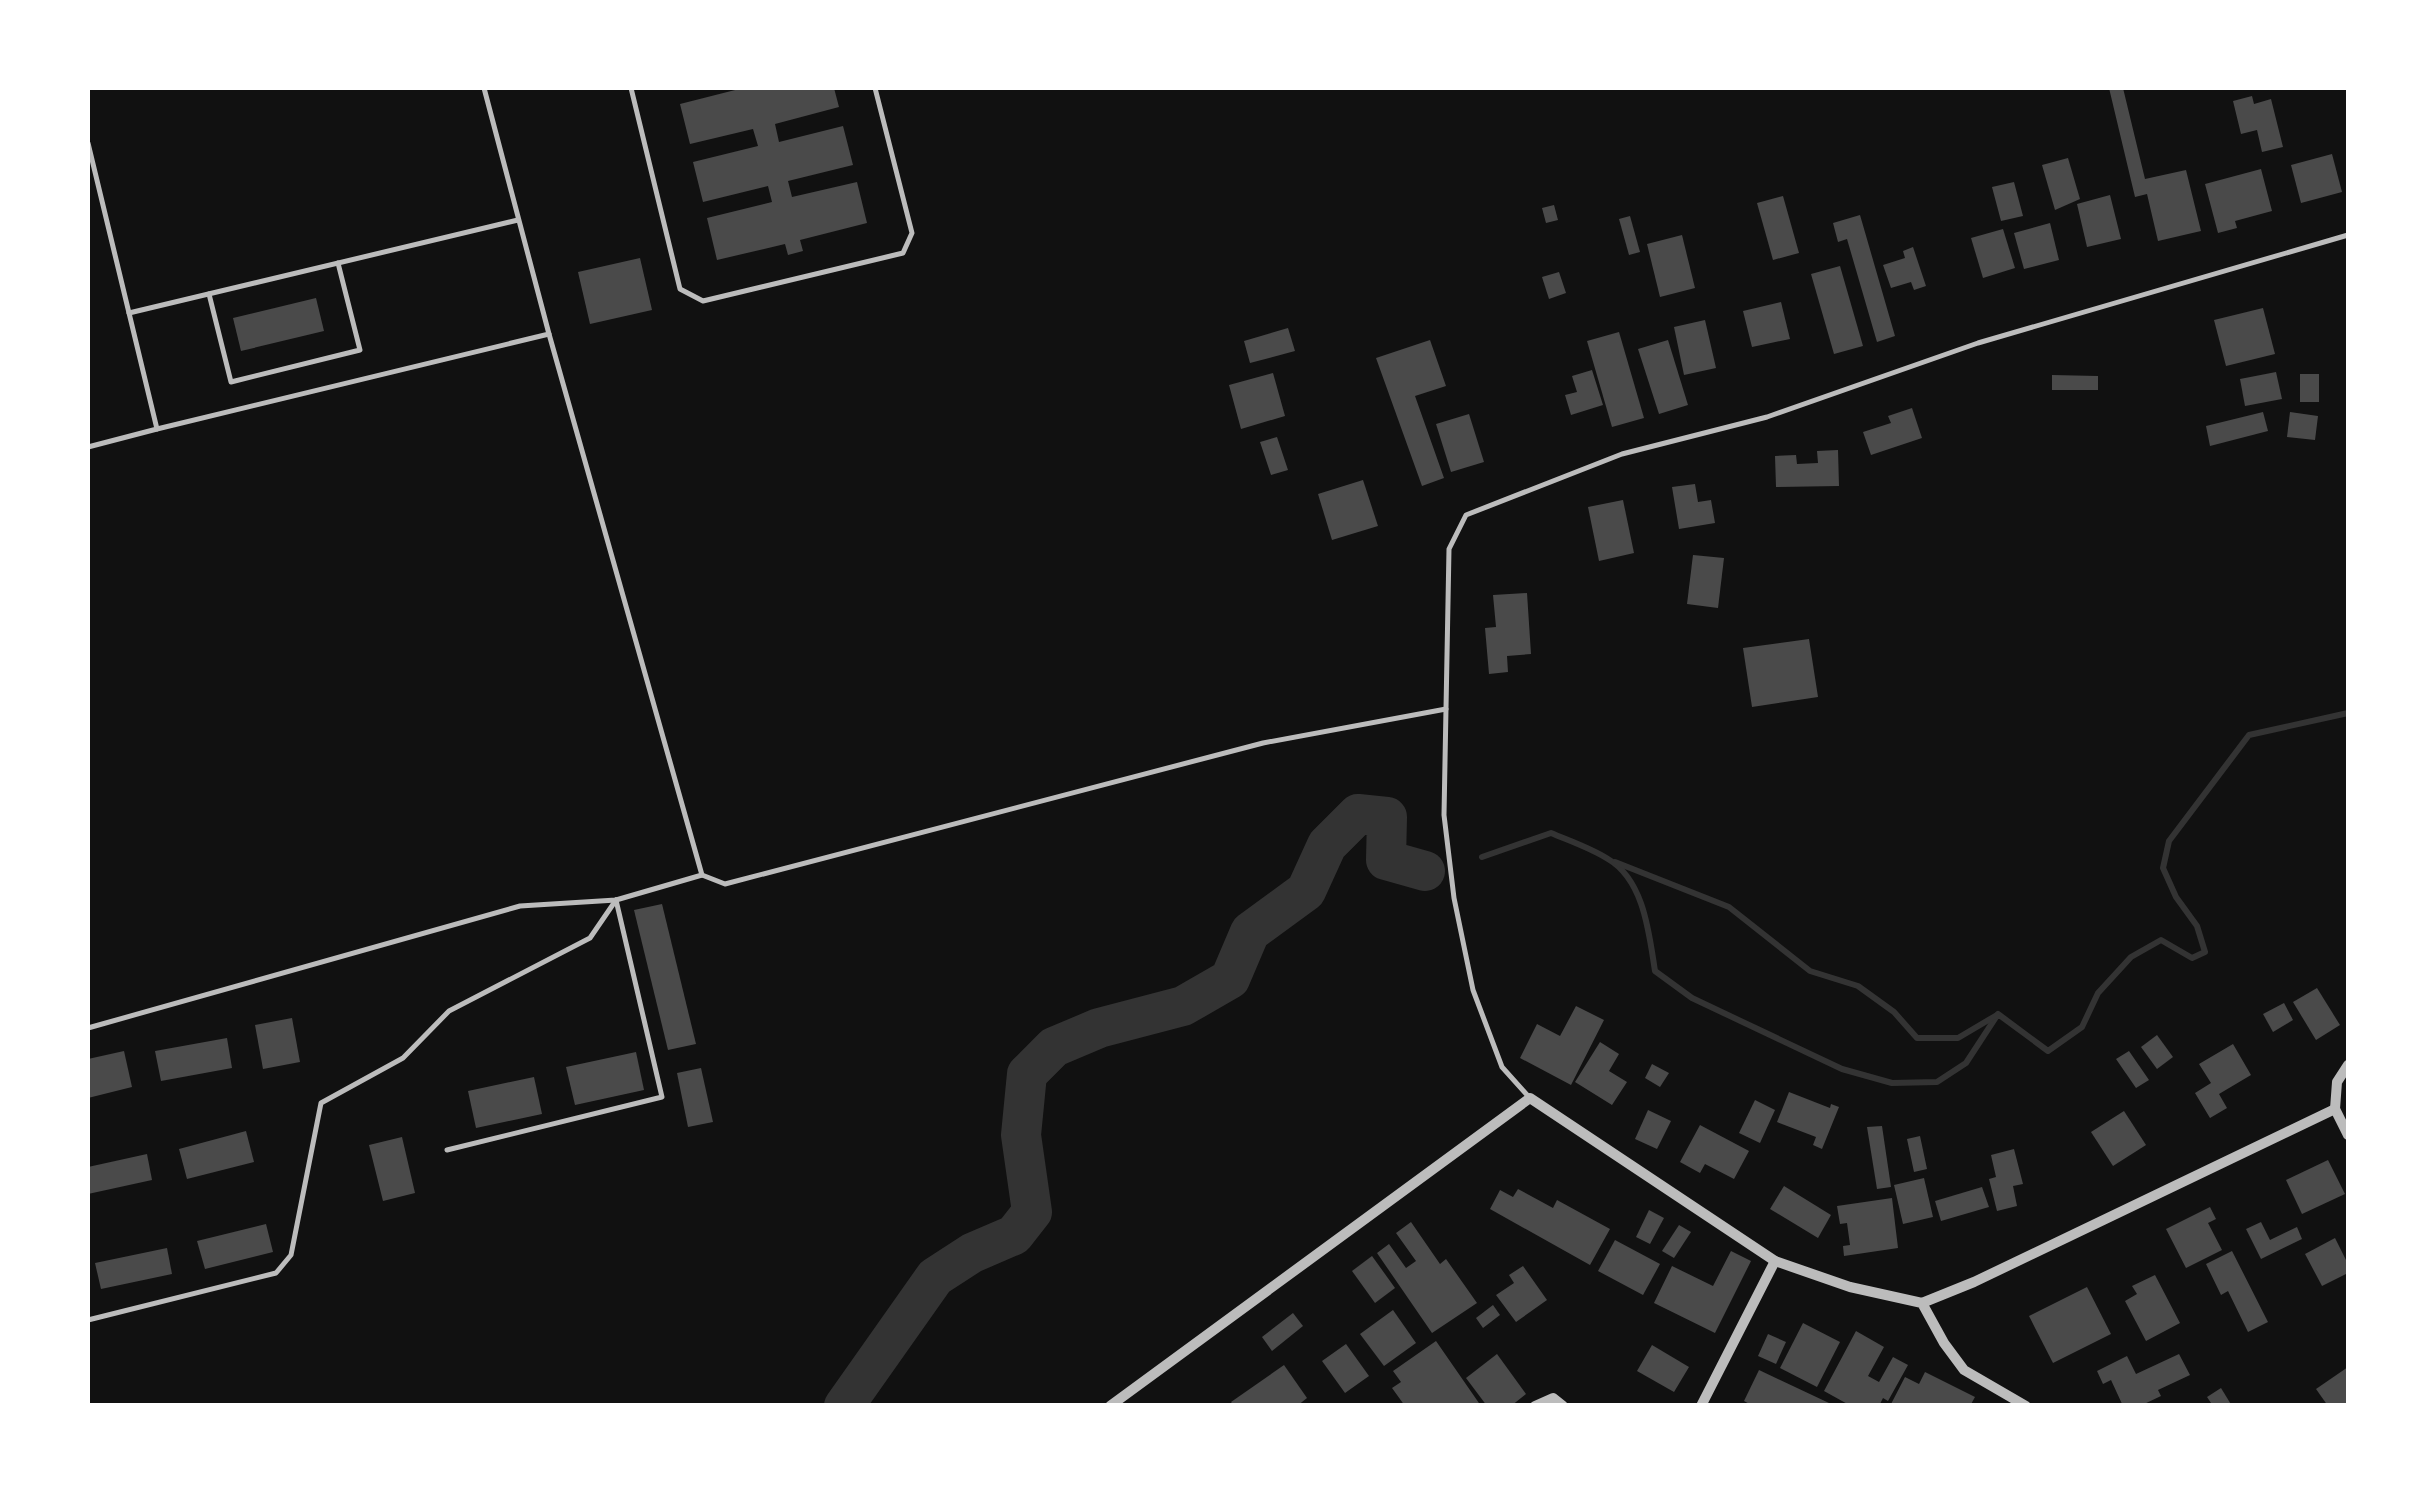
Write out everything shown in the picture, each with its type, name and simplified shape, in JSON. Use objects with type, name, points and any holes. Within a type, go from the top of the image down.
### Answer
[{"type":"street","points":[[2348,1066],[2337,1082],[2335,1109],[2348,1135]]},
{"type":"street","points":[[1110,1406],[1530,1098],[1775,1261],[1850,1287],[1922,1303],[2335,1109]]},
{"type":"street","points":[[1701,1406],[1775,1261]]},
{"type":"street","points":[[1922,1303],[1964,1370],[2026,1406]]},
{"type":"street","points":[[1536,1406],[1553,1398],[1563,1406]]},
{"type":"lane","points":[[484,88],[549,334],[702,875]]},
{"type":"lane","points":[[631,88],[680,288],[703,301],[904,253],[912,233],[875,88]]},
{"type":"lane","points":[[88,142],[157,429]]},
{"type":"lane","points":[[129,313],[518,220]]},
{"type":"lane","points":[[1530,1098],[1502,1067],[1472,990],[1454,898],[1444,815],[1449,548],[1466,515],[1622,454],[1767,417],[1978,343],[2348,235]]},
{"type":"lane","points":[[209,294],[232,382],[360,350],[338,263]]},
{"type":"lane","points":[[88,447],[549,334]]},
{"type":"lane","points":[[88,1028],[520,906],[616,900],[702,875],[726,884],[1264,743],[1446,709]]},
{"type":"lane","points":[[448,1150],[662,1098],[616,900]]},
{"type":"lane","points":[[88,1320],[276,1273],[291,1255],[322,1103],[402,1058],[449,1011],[590,938],[616,900]]},
{"type":"building","points":[[743,88],[834,88],[839,107],[775,124],[779,142],[843,126],[853,165],[788,181],[792,197],[857,182],[867,223],[800,240],[803,251],[788,255],[785,244],[717,260],[707,218],[772,202],[768,186],[703,202],[693,162],[758,146],[753,129],[690,144],[680,104]]},
{"type":"building","points":[[2109,88],[2123,88],[2145,179],[2186,170],[2201,231],[2158,241],[2147,194],[2135,197]]},
{"type":"building","points":[[2252,96],[2254,104],[2271,99],[2283,147],[2262,152],[2257,130],[2241,134],[2233,101]]},
{"type":"building","points":[[2332,154],[2342,192],[2301,203],[2291,165]]},
{"type":"building","points":[[2068,158],[2080,199],[2055,210],[2042,165]]},
{"type":"building","points":[[2261,169],[2272,211],[2235,221],[2237,228],[2218,233],[2205,184]]},
{"type":"building","points":[[2014,182],[2023,216],[2001,221],[1992,187]]},
{"type":"building","points":[[2110,195],[2121,239],[2087,247],[2077,204]]},
{"type":"building","points":[[1783,196],[1799,253],[1773,260],[1757,203]]},
{"type":"building","points":[[1554,205],[1558,220],[1546,223],[1542,208]]},
{"type":"building","points":[[1860,215],[1895,336],[1877,342],[1847,239],[1838,242],[1833,223]]},
{"type":"building","points":[[1630,216],[1640,252],[1629,255],[1619,219]]},
{"type":"building","points":[[2050,223],[2059,260],[2024,269],[2014,233]]},
{"type":"building","points":[[2003,229],[2015,268],[1983,278],[1971,238]]},
{"type":"building","points":[[1682,235],[1695,288],[1660,297],[1647,244]]},
{"type":"building","points":[[1913,247],[1926,286],[1914,290],[1911,282],[1891,288],[1883,265],[1905,258],[1903,251]]},
{"type":"building","points":[[640,258],[652,310],[590,324],[578,272]]},
{"type":"building","points":[[1840,266],[1863,346],[1834,354],[1811,274]]},
{"type":"building","points":[[1559,272],[1566,293],[1549,299],[1542,277]]},
{"type":"building","points":[[316,298],[324,331],[241,351],[233,318]]},
{"type":"building","points":[[1781,302],[1790,339],[1752,347],[1743,311]]},
{"type":"building","points":[[2263,308],[2275,354],[2226,366],[2214,320]]},
{"type":"building","points":[[1705,320],[1716,368],[1684,375],[1674,327]]},
{"type":"building","points":[[1288,328],[1295,351],[1250,363],[1244,341]]},
{"type":"building","points":[[1619,332],[1644,418],[1612,427],[1587,341]]},
{"type":"building","points":[[1430,340],[1446,386],[1415,396],[1444,478],[1422,486],[1376,358]]},
{"type":"building","points":[[1668,340],[1688,405],[1659,414],[1638,349]]},
{"type":"building","points":[[1592,370],[1603,405],[1571,415],[1565,395],[1577,392],[1572,376]]},
{"type":"building","points":[[2276,372],[2282,399],[2245,406],[2240,379]]},
{"type":"building","points":[[1273,373],[1285,416],[1241,429],[1229,385]]},
{"type":"building","points":[[2300,374],[2319,374],[2319,402],[2300,402]]},
{"type":"building","points":[[2052,375],[2098,376],[2098,390],[2052,390]]},
{"type":"building","points":[[1912,408],[1922,438],[1871,455],[1863,432],[1891,423],[1888,416]]},
{"type":"building","points":[[2263,412],[2268,431],[2210,446],[2206,426]]},
{"type":"building","points":[[2290,412],[2318,416],[2315,440],[2287,437]]},
{"type":"building","points":[[1469,414],[1484,462],[1451,472],[1436,424]]},
{"type":"building","points":[[1277,437],[1288,470],[1271,475],[1260,442]]},
{"type":"building","points":[[1838,450],[1839,486],[1776,487],[1775,456],[1796,455],[1797,464],[1818,463],[1817,451]]},
{"type":"building","points":[[1363,480],[1378,526],[1332,540],[1318,494]]},
{"type":"building","points":[[1695,484],[1698,502],[1711,500],[1715,523],[1679,529],[1672,487]]},
{"type":"building","points":[[1623,500],[1634,553],[1599,561],[1588,507]]},
{"type":"building","points":[[1693,555],[1724,558],[1718,608],[1687,604]]},
{"type":"building","points":[[1527,593],[1531,654],[1507,656],[1508,672],[1489,674],[1485,628],[1496,627],[1493,595]]},
{"type":"building","points":[[1809,639],[1818,697],[1752,707],[1743,648]]},
{"type":"building","points":[[662,904],[696,1044],[668,1050],[634,910]]},
{"type":"building","points":[[2317,988],[2340,1025],[2316,1040],[2293,1002]]},
{"type":"building","points":[[2284,1003],[2293,1020],[2273,1032],[2263,1014]]},
{"type":"building","points":[[1576,1006],[1604,1020],[1571,1085],[1520,1058],[1537,1024],[1560,1036]]},
{"type":"building","points":[[292,1018],[300,1062],[263,1069],[255,1025]]},
{"type":"building","points":[[2157,1035],[2173,1057],[2157,1069],[2141,1047]]},
{"type":"building","points":[[227,1038],[232,1068],[161,1081],[155,1051]]},
{"type":"building","points":[[1600,1042],[1619,1054],[1609,1071],[1627,1082],[1612,1105],[1575,1082]]},
{"type":"building","points":[[2233,1044],[2251,1075],[2219,1094],[2227,1108],[2210,1118],[2195,1093],[2211,1083],[2199,1064]]},
{"type":"building","points":[[124,1051],[132,1087],[88,1098],[88,1059]]},
{"type":"building","points":[[2129,1051],[2149,1080],[2136,1088],[2116,1059]]},
{"type":"building","points":[[636,1052],[644,1090],[575,1105],[566,1067]]},
{"type":"building","points":[[1652,1064],[1669,1073],[1660,1087],[1645,1078]]},
{"type":"building","points":[[701,1068],[713,1122],[688,1127],[677,1073]]},
{"type":"building","points":[[534,1077],[542,1114],[476,1128],[468,1091]]},
{"type":"building","points":[[1789,1092],[1830,1108],[1831,1104],[1839,1107],[1822,1149],[1813,1145],[1816,1137],[1777,1122]]},
{"type":"building","points":[[1755,1100],[1775,1110],[1760,1143],[1739,1133]]},
{"type":"building","points":[[1648,1110],[1671,1121],[1657,1149],[1635,1139]]},
{"type":"building","points":[[2124,1111],[2146,1145],[2113,1166],[2091,1132]]},
{"type":"building","points":[[1700,1125],[1749,1151],[1734,1179],[1705,1164],[1700,1173],[1680,1162]]},
{"type":"building","points":[[1882,1126],[1891,1187],[1877,1189],[1867,1127]]},
{"type":"building","points":[[246,1131],[254,1162],[187,1179],[179,1149]]},
{"type":"building","points":[[1920,1136],[1927,1169],[1914,1172],[1907,1139]]},
{"type":"building","points":[[402,1137],[415,1193],[383,1201],[369,1145]]},
{"type":"building","points":[[2014,1149],[2023,1184],[2013,1186],[2017,1206],[1997,1211],[1989,1179],[1996,1177],[1991,1155]]},
{"type":"building","points":[[147,1154],[152,1180],[88,1194],[88,1167]]},
{"type":"building","points":[[2328,1160],[2345,1194],[2302,1214],[2286,1180]]},
{"type":"building","points":[[1924,1178],[1933,1217],[1903,1224],[1894,1185]]},
{"type":"building","points":[[1784,1186],[1831,1215],[1818,1238],[1770,1209]]},
{"type":"building","points":[[1982,1187],[1989,1207],[1941,1221],[1935,1201]]},
{"type":"building","points":[[1518,1189],[1553,1208],[1557,1200],[1610,1229],[1590,1265],[1490,1209],[1500,1190],[1513,1197]]},
{"type":"building","points":[[1892,1198],[1898,1248],[1844,1256],[1843,1246],[1850,1245],[1847,1223],[1840,1224],[1837,1206]]},
{"type":"building","points":[[2210,1207],[2216,1219],[2208,1223],[2222,1250],[2186,1268],[2166,1229]]},
{"type":"building","points":[[1649,1210],[1664,1218],[1650,1244],[1636,1237]]},
{"type":"building","points":[[1411,1222],[1440,1264],[1446,1259],[1477,1303],[1432,1333],[1377,1253],[1389,1244],[1406,1268],[1416,1261],[1396,1233]]},
{"type":"building","points":[[2261,1222],[2270,1240],[2297,1227],[2302,1239],[2261,1259],[2246,1229]]},
{"type":"building","points":[[266,1224],[273,1252],[205,1269],[197,1241]]},
{"type":"building","points":[[1679,1225],[1691,1232],[1674,1258],[1662,1251]]},
{"type":"building","points":[[2335,1238],[2348,1264],[2348,1273],[2322,1286],[2305,1254]]},
{"type":"building","points":[[1615,1240],[1660,1264],[1643,1295],[1598,1271]]},
{"type":"building","points":[[167,1248],[172,1274],[101,1289],[95,1263]]},
{"type":"building","points":[[1731,1251],[1751,1261],[1715,1333],[1654,1303],[1672,1266],[1713,1286]]},
{"type":"building","points":[[2232,1251],[2268,1322],[2248,1332],[2228,1291],[2221,1295],[2206,1264]]},
{"type":"building","points":[[1372,1256],[1395,1288],[1375,1303],[1352,1271]]},
{"type":"building","points":[[1523,1266],[1547,1300],[1516,1322],[1496,1295],[1514,1283],[1509,1275]]},
{"type":"building","points":[[2155,1275],[2180,1323],[2146,1341],[2125,1301],[2137,1294],[2132,1286]]},
{"type":"building","points":[[2087,1287],[2111,1334],[2053,1363],[2029,1316]]},
{"type":"building","points":[[1493,1305],[1500,1315],[1483,1328],[1476,1318]]},
{"type":"building","points":[[1393,1310],[1416,1343],[1384,1366],[1360,1334]]},
{"type":"building","points":[[1293,1313],[1303,1326],[1272,1351],[1262,1337]]},
{"type":"building","points":[[1803,1323],[1840,1342],[1817,1387],[1780,1368]]},
{"type":"building","points":[[1856,1331],[1884,1347],[1868,1376],[1879,1382],[1893,1357],[1908,1365],[1888,1401],[1883,1398],[1879,1406],[1851,1406],[1824,1391]]},
{"type":"building","points":[[1768,1334],[1786,1342],[1776,1364],[1758,1356]]},
{"type":"building","points":[[1436,1341],[1481,1406],[1405,1406],[1392,1388],[1401,1382],[1393,1371]]},
{"type":"building","points":[[1346,1344],[1369,1376],[1345,1393],[1322,1361]]},
{"type":"building","points":[[1652,1345],[1689,1367],[1674,1392],[1637,1371]]},
{"type":"building","points":[[1497,1354],[1526,1394],[1511,1406],[1487,1406],[1466,1378]]},
{"type":"building","points":[[2179,1354],[2190,1375],[2158,1390],[2161,1396],[2140,1406],[2123,1406],[2111,1380],[2103,1384],[2097,1371],[2127,1356],[2136,1374]]},
{"type":"building","points":[[1284,1365],[1307,1398],[1297,1406],[1234,1406],[1231,1402]]},
{"type":"building","points":[[2348,1367],[2348,1406],[2328,1406],[2316,1389]]},
{"type":"building","points":[[1759,1370],[1829,1403],[1828,1406],[1753,1406],[1744,1401]]},
{"type":"building","points":[[1925,1372],[1975,1397],[1970,1406],[1890,1406],[1905,1377],[1919,1384]]},
{"type":"building","points":[[2221,1388],[2232,1406],[2213,1406],[2207,1397]]},
{"type":"waterway","points":[[1482,857],[1551,833],[1595,851],[1630,880],[1643,909],[1655,971],[1692,998],[1842,1069],[1892,1083],[1937,1082],[1966,1063],[1998,1014],[2048,1051],[2082,1027],[2098,993],[2131,957],[2161,940],[2192,958],[2205,952],[2197,926],[2176,897],[2163,868],[2169,841],[2249,735],[2348,713]]},
{"type":"waterway","points":[[844,1406],[935,1277],[972,1253],[1014,1235],[1032,1212],[1021,1135],[1027,1074],[1054,1047],[1099,1028],[1183,1006],[1230,979],[1250,932],[1306,891],[1327,845],[1358,814],[1387,817],[1386,860],[1425,871]]},
{"type":"waterway","points":[[1615,862],[1729,907],[1810,971],[1858,986],[1894,1012],[1917,1038],[1958,1038],[1997,1015]]}]
